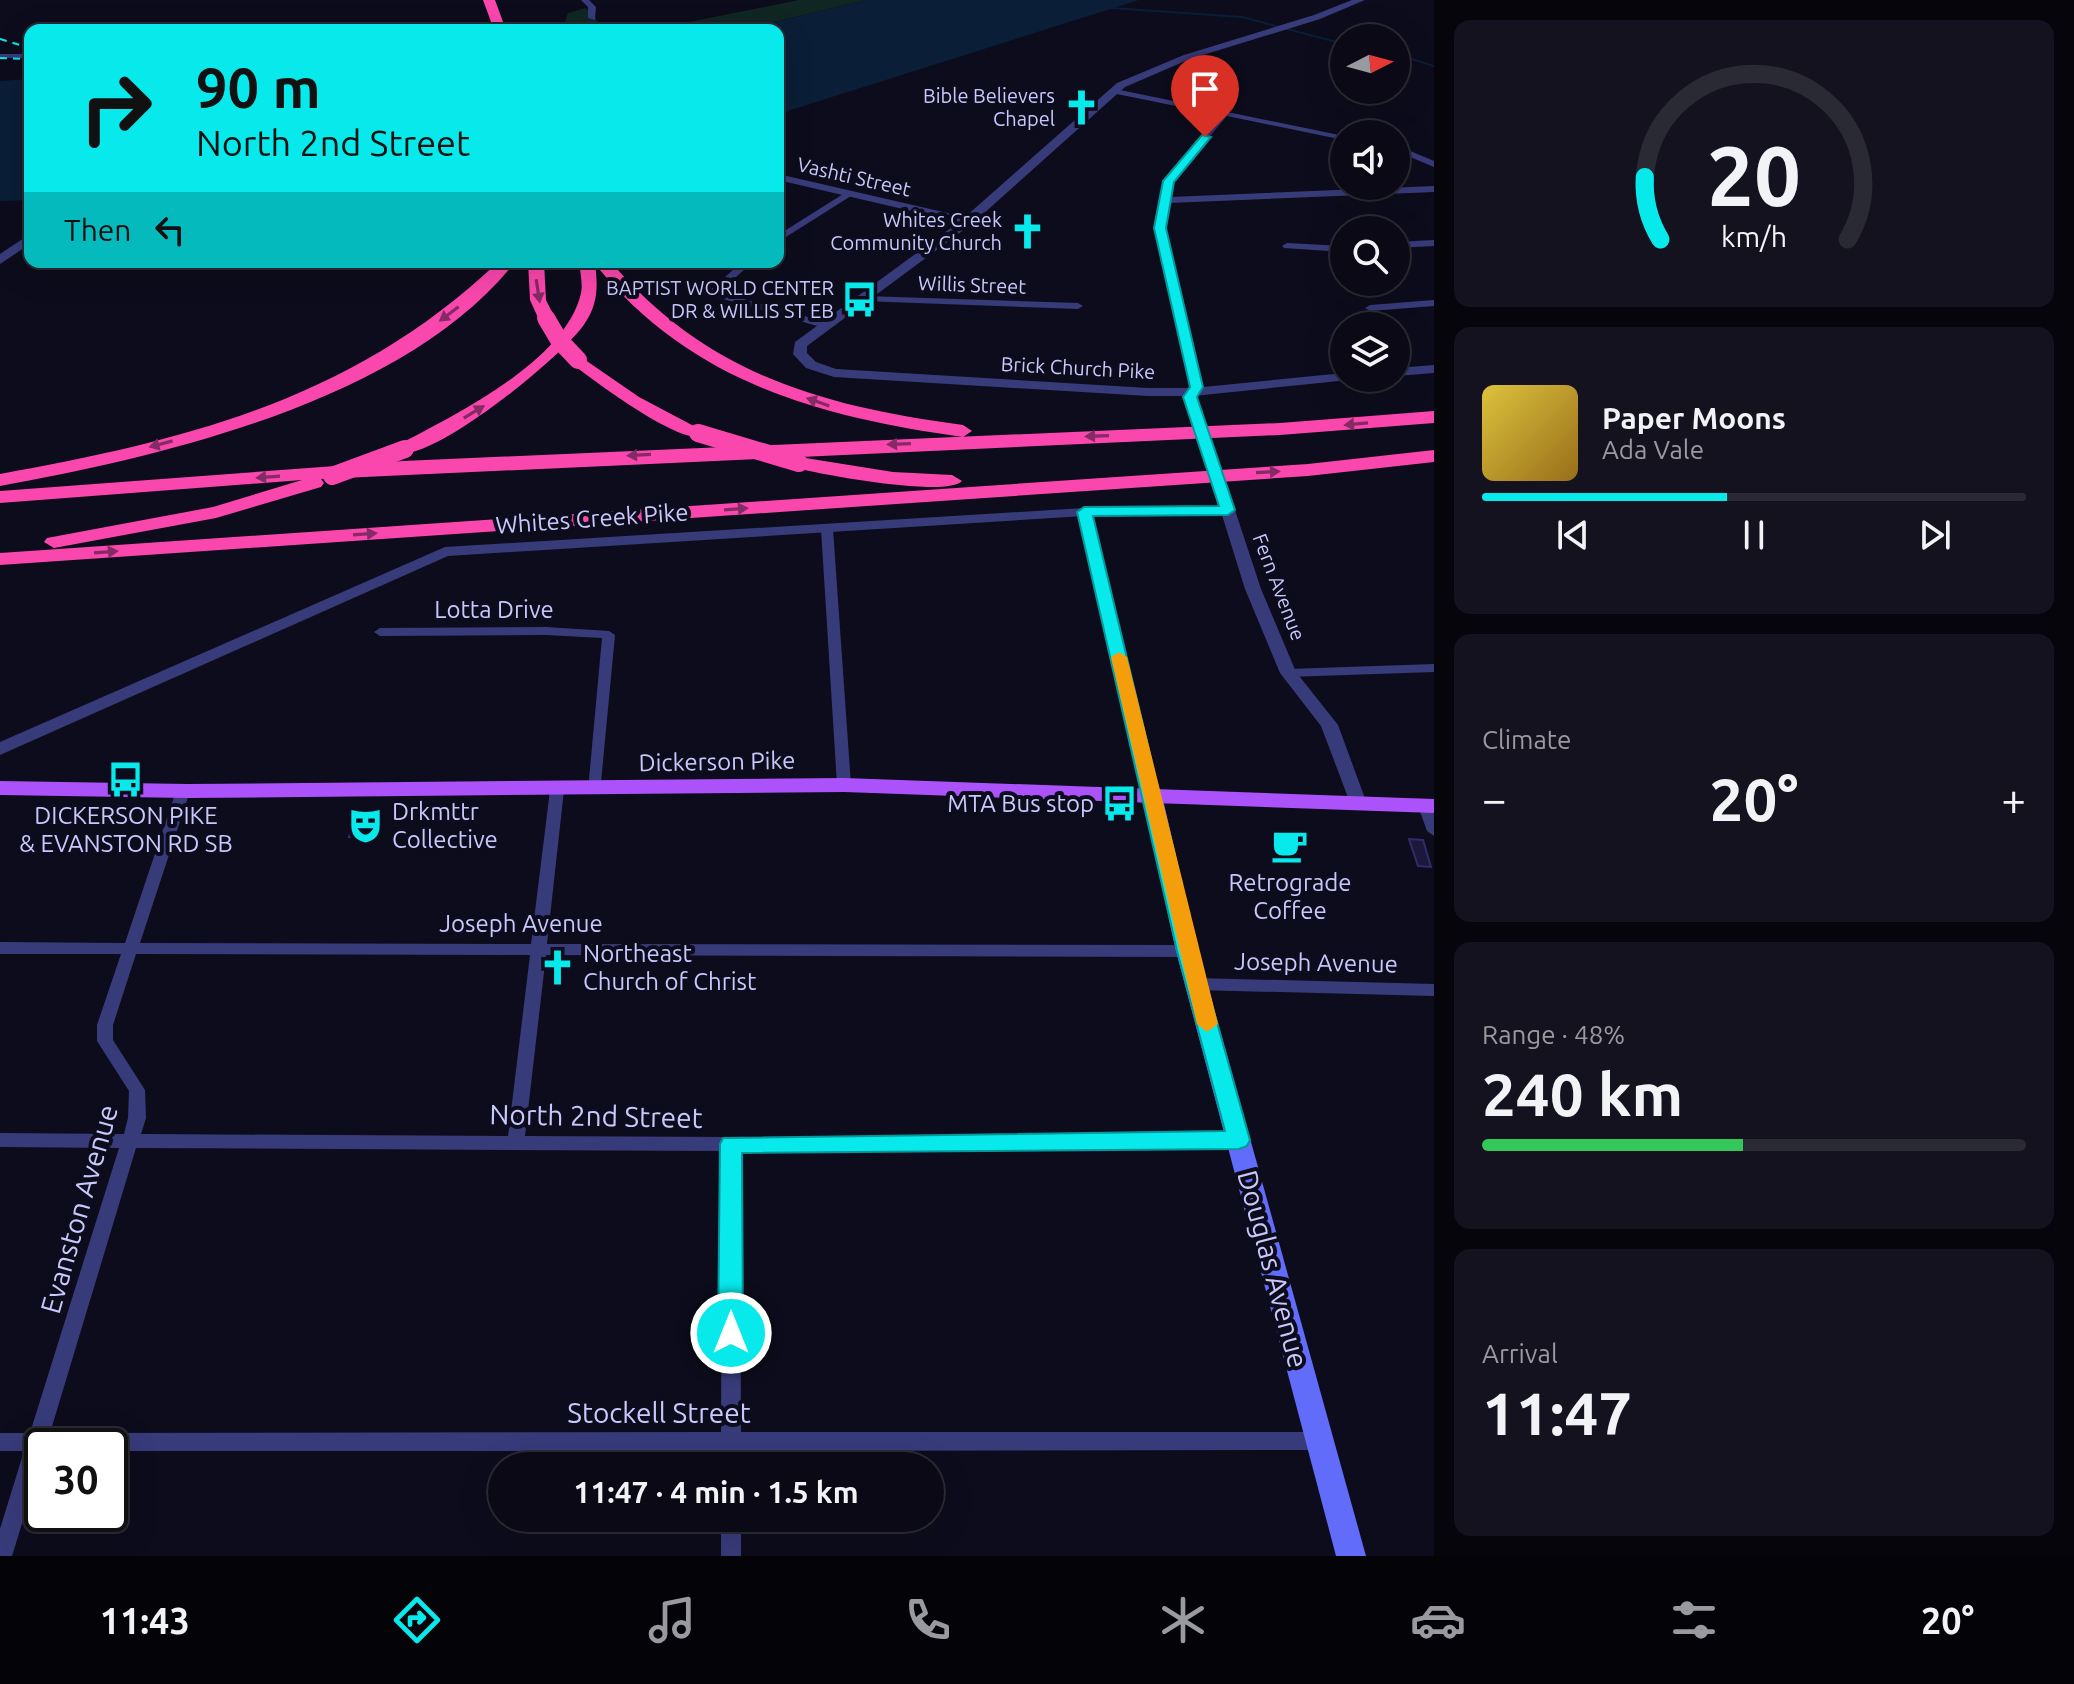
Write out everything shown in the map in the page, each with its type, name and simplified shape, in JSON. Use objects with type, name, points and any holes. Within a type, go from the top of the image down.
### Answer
[{"type":"highway","points":[[489,0],[504,24]]},
{"type":"highway","points":[[504,0],[507,24]]},
{"type":"highway","points":[[0,480],[188,437],[310,393],[411,340],[489,283],[502,268]]},
{"type":"highway","points":[[536,268],[538,300],[546,318],[559,340],[578,360],[633,401],[698,433],[799,463],[893,478],[956,482],[1134,479]]},
{"type":"highway","points":[[0,551],[216,512],[298,489],[405,449],[474,413],[520,382],[552,353],[580,315],[591,290],[588,268]]},
{"type":"highway","points":[[608,268],[663,324],[735,370],[781,389],[836,408],[890,421],[1033,438]]},
{"type":"highway","points":[[0,497],[403,467],[1280,429],[1434,417]]},
{"type":"highway","points":[[0,559],[1134,479],[1308,470],[1434,456]]},
{"type":"main road","name":"Dickerson Pike","points":[[0,788],[595,790],[844,785],[1429,806]]},
{"type":"main road","name":"Douglas Avenue","points":[[1152,795],[1187,951],[1351,1556]]},
{"type":"street","points":[[585,0],[592,7],[592,18]]},
{"type":"street","points":[[741,268],[712,293],[825,325],[969,221],[1115,91],[1187,57],[1317,17],[1360,0]]},
{"type":"street","points":[[0,56],[24,56]]},
{"type":"street","points":[[1115,91],[1330,135]]},
{"type":"street","name":"Fern Avenue","points":[[1226,113],[1168,181],[1160,228],[1197,387],[1190,397],[1253,589],[1288,673],[1329,725],[1358,804]]},
{"type":"street","points":[[1410,154],[1434,164]]},
{"type":"street","name":"Vashti Street","points":[[784,178],[969,221]]},
{"type":"street","points":[[1166,200],[1434,189]]},
{"type":"street","points":[[784,235],[848,194]]},
{"type":"street","points":[[0,260],[24,242]]},
{"type":"street","points":[[1410,244],[1434,243]]},
{"type":"street","points":[[1287,246],[1330,248]]},
{"type":"street","name":"Willis Street","points":[[865,299],[1078,306]]},
{"type":"street","points":[[1370,308],[1434,303]]},
{"type":"street","name":"Brick Church Pike","points":[[825,325],[800,345],[800,354],[811,365],[834,373],[1193,392],[1330,378]]},
{"type":"street","points":[[1410,371],[1434,369]]},
{"type":"street","name":"Whites Creek Pike","points":[[0,749],[429,556],[521,547],[1084,512],[1228,510]]},
{"type":"street","points":[[1084,512],[1152,795]]},
{"type":"street","points":[[827,529],[844,785]]},
{"type":"street","name":"Lotta Drive","points":[[380,632],[546,631],[609,635],[595,790]]},
{"type":"street","points":[[1288,673],[1434,668]]},
{"type":"street","points":[[516,1141],[557,790]]},
{"type":"street","name":"Evanston Avenue","points":[[41,1428],[137,1118],[137,1090],[105,1041],[105,1025],[128,947],[183,791]]},
{"type":"street","points":[[1429,806],[1434,831]]},
{"type":"street","name":"Joseph Avenue","points":[[0,948],[1187,951]]},
{"type":"street","name":"Joseph Avenue","points":[[1196,984],[1434,990]]},
{"type":"street","name":"North 2nd Street","points":[[0,1140],[731,1144],[1239,1140]]},
{"type":"street","points":[[730,1452],[731,1144]]},
{"type":"street","name":"Stockell Street","points":[[128,1442],[1318,1441]]},
{"type":"street","name":"Stockell Street","points":[[0,1442],[24,1442]]},
{"type":"street","name":"Evanston Avenue","points":[[2,1556],[24,1484]]},
{"type":"street","points":[[731,1532],[731,1556]]},
{"type":"green space","points":[[799,0],[866,0],[766,24],[679,24]]},
{"type":"green space","points":[[586,8],[599,23],[605,24],[564,24],[568,13]]},
{"type":"water","points":[[866,0],[1139,0],[784,112],[784,24],[766,24]]},
{"type":"water","points":[[24,79],[24,200],[0,201],[0,81]]},
{"type":"building","name":"Drkmttr Collective","points":[[355,814],[381,814],[377,837],[349,837]]},
{"type":"building","points":[[1409,839],[1423,840],[1431,867],[1418,866]]},
{"type":"waterway","points":[[1111,8],[1242,17],[1330,40]]},
{"type":"waterway","points":[[1410,58],[1434,66]]},
{"type":"railway","points":[[0,39],[24,46]]},
{"type":"railway","points":[[0,58],[24,59]]},
{"type":"slow traffic","points":[[1119,657],[1187,951],[1207,1024]]},
{"type":"place","name":"Bible Believers Chapel","points":[[1081,108]]},
{"type":"place","name":"Whites Creek Community Church","points":[[1028,231]]},
{"type":"place","name":"BAPTIST WORLD CENTER DR & WILLIS ST EB","points":[[860,299]]},
{"type":"place","name":"DICKERSON PIKE & EVANSTON RD SB","points":[[126,779]]},
{"type":"place","name":"MTA Bus stop","points":[[1120,804]]},
{"type":"place","name":"Drkmttr Collective","points":[[366,826]]},
{"type":"place","name":"Retrograde Coffee","points":[[1290,846]]},
{"type":"place","name":"Northeast Church of Christ","points":[[557,968]]},
{"type":"route","points":[[731,1333],[731,1144],[1239,1140],[1187,951],[1084,512],[1228,510],[1190,397],[1197,387],[1160,228],[1168,181],[1205,137]]}]
